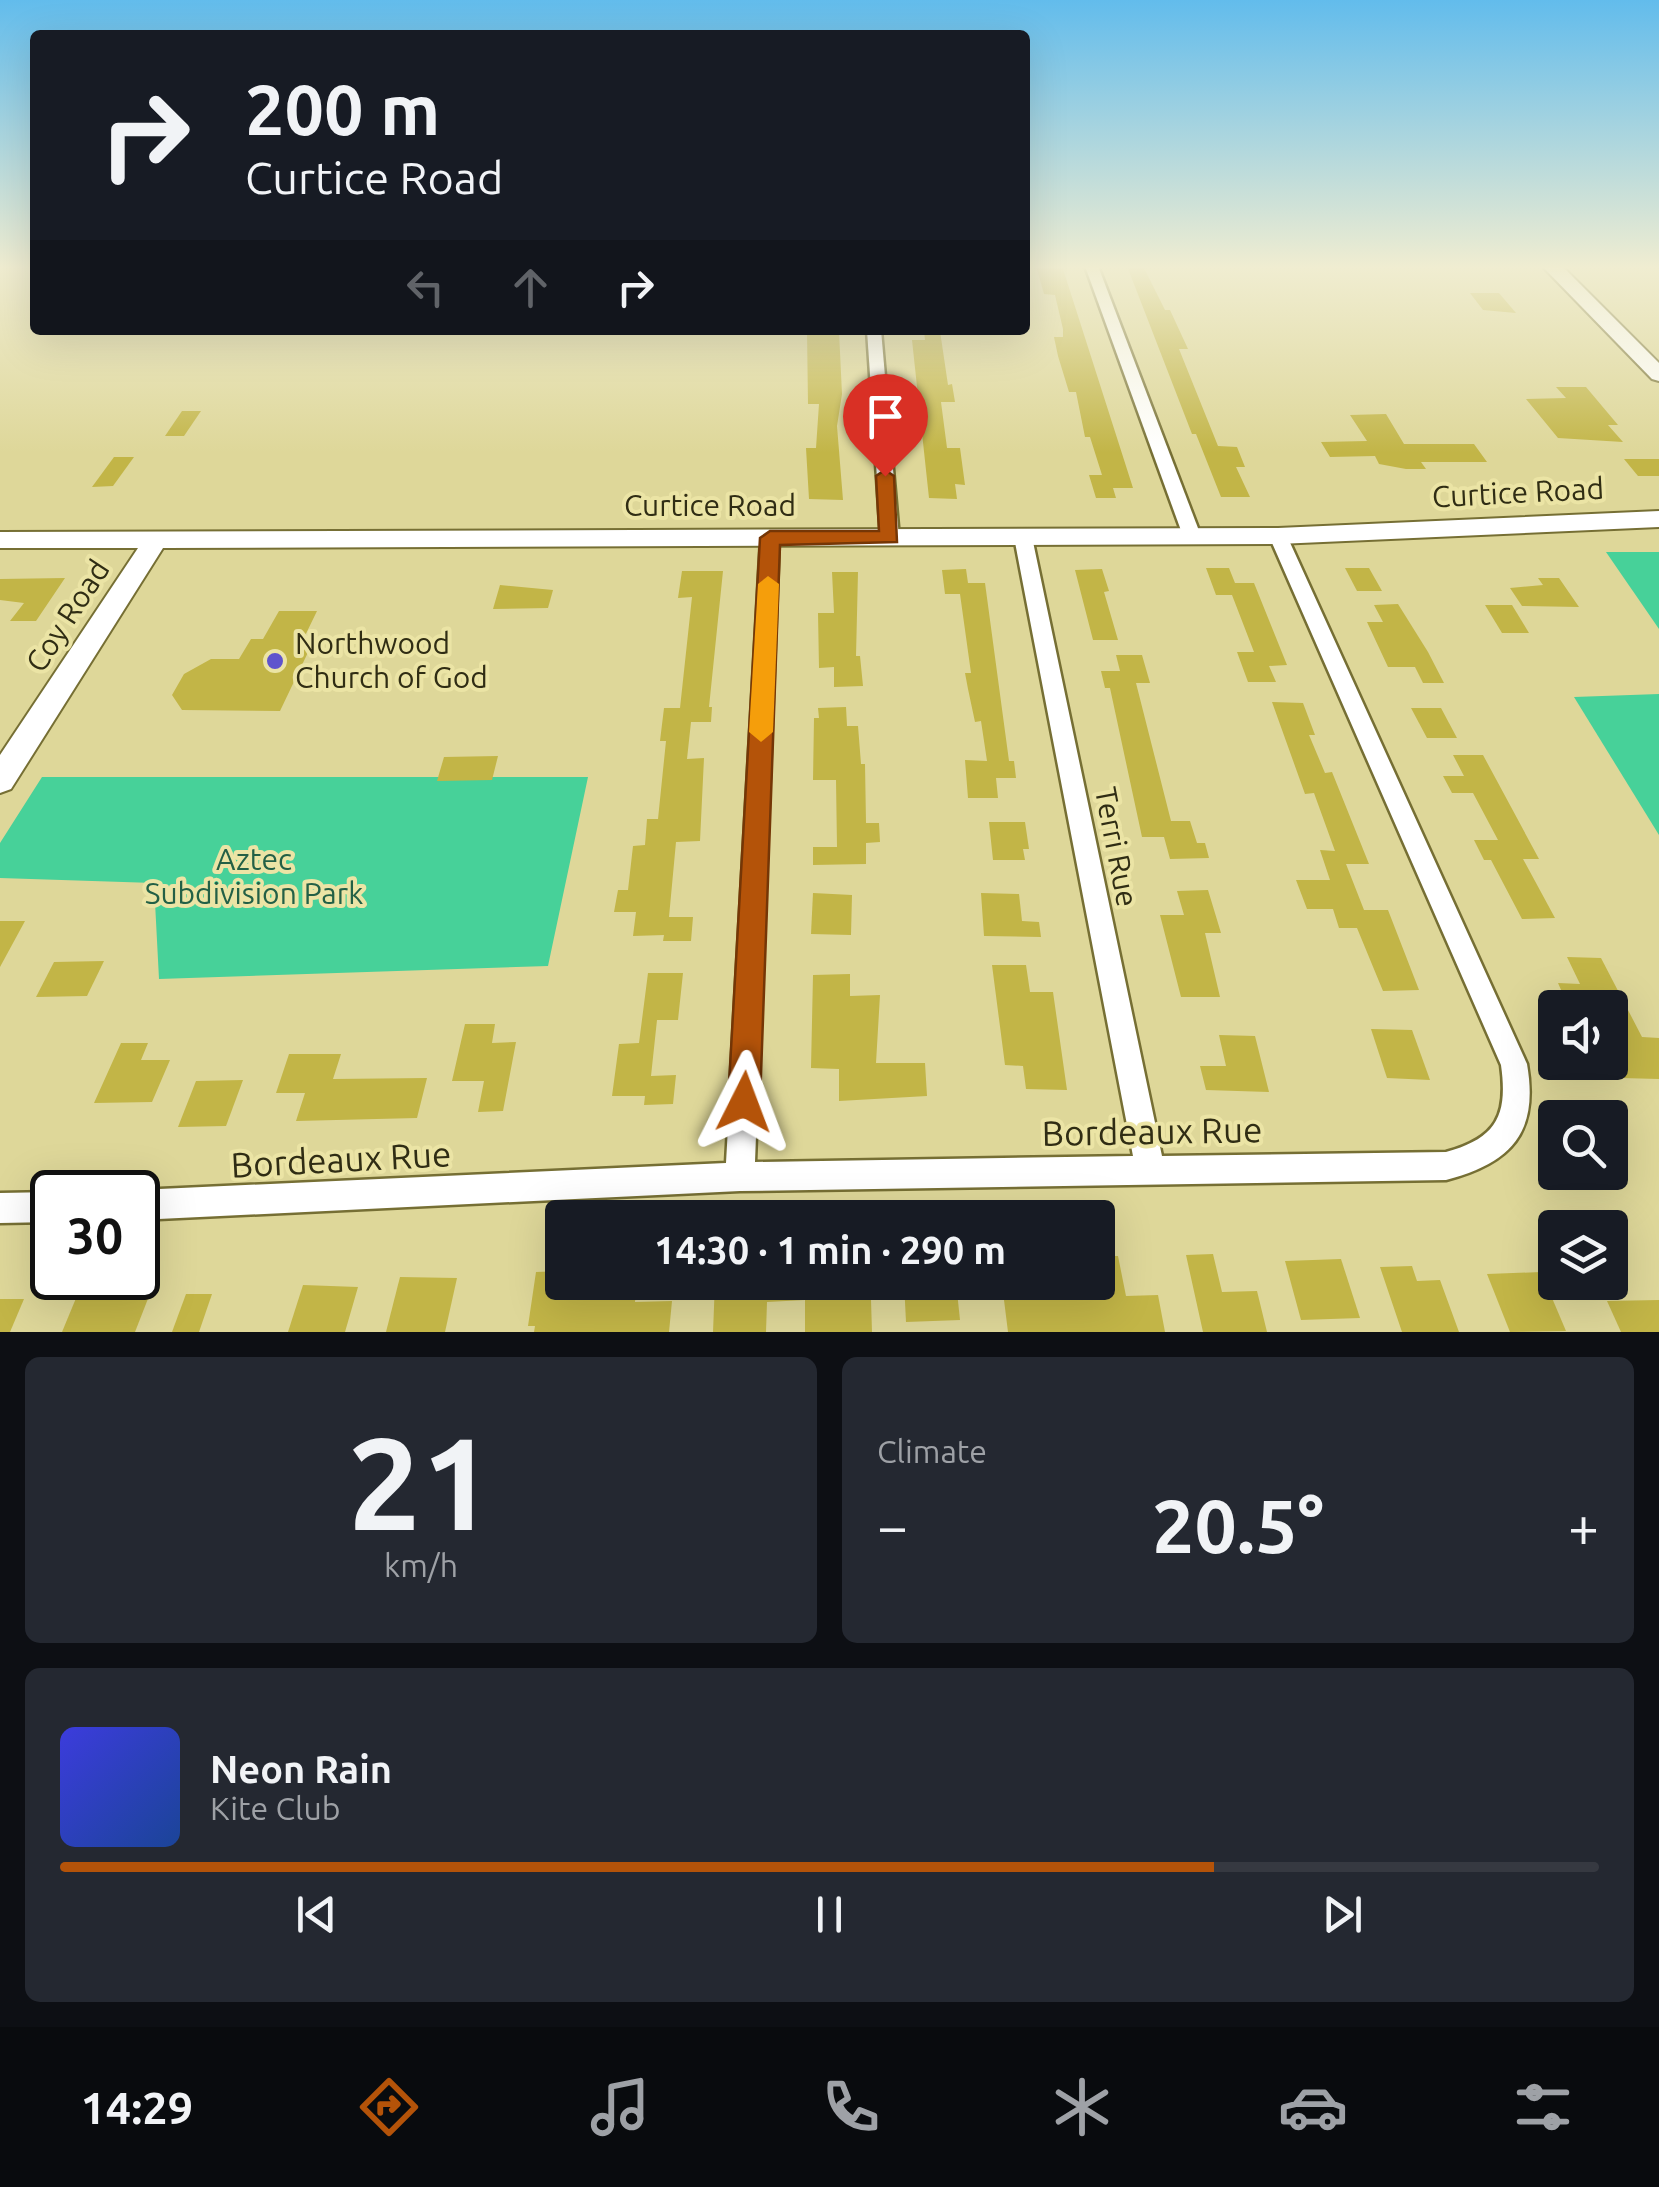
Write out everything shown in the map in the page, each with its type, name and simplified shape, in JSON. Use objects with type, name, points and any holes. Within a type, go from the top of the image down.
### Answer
[{"type":"street","points":[[1115,328],[1192,536]]},
{"type":"street","points":[[1612,328],[1659,376]]},
{"type":"street","points":[[874,335],[890,538]]},
{"type":"street","name":"Curtice Road","points":[[0,540],[1278,536],[1659,520]]},
{"type":"street","name":"Bordeaux Rue","points":[[160,1205],[740,1177],[1446,1166],[1474,1161],[1500,1144],[1516,1107],[1519,1087],[1502,1029],[1278,536]]},
{"type":"street","name":"Terri Rue","points":[[1023,537],[1150,1168]]},
{"type":"street","name":"Coy Road","points":[[0,780],[157,538]]},
{"type":"street","points":[[740,1177],[770,538]]},
{"type":"street","points":[[0,1208],[30,1207]]},
{"type":"green space","points":[[1606,552],[1659,552],[1659,629]]},
{"type":"green space","points":[[1659,694],[1659,835],[1574,697]]},
{"type":"green space","name":"Aztec Subdivision Park","points":[[42,777],[588,777],[548,966],[159,979],[154,883],[0,878],[0,843]]},
{"type":"building","points":[[1082,328],[1133,488],[1113,488],[1116,498],[1096,498],[1089,475],[1102,475],[1090,437],[1085,437],[1076,392],[1069,392],[1054,337],[1063,337],[1063,329]]},
{"type":"building","points":[[1151,328],[1178,328],[1188,349],[1179,349],[1218,446],[1237,447],[1245,467],[1236,467],[1250,497],[1221,497],[1196,434],[1192,434]]},
{"type":"building","points":[[807,335],[839,335],[842,394],[837,426],[843,500],[809,499],[806,448],[816,448],[819,404],[808,404]]},
{"type":"building","points":[[924,335],[941,335],[948,385],[952,384],[955,402],[941,402],[947,448],[960,448],[965,485],[955,484],[957,499],[929,498],[912,340],[925,340]]},
{"type":"building","points":[[1556,387],[1586,387],[1618,425],[1608,425],[1623,442],[1558,438],[1526,399],[1566,398]]},
{"type":"building","points":[[182,411],[201,411],[184,436],[165,436]]},
{"type":"building","points":[[1386,414],[1404,444],[1474,444],[1487,462],[1421,462],[1426,469],[1406,469],[1379,464],[1375,456],[1330,457],[1321,442],[1367,441],[1350,415]]},
{"type":"building","points":[[114,457],[134,457],[113,486],[92,487]]},
{"type":"building","points":[[1624,459],[1659,459],[1659,476],[1638,476]]},
{"type":"building","points":[[1206,568],[1229,568],[1235,583],[1254,583],[1287,665],[1269,666],[1276,682],[1248,682],[1237,652],[1254,652],[1232,595],[1216,595]]},
{"type":"building","points":[[1345,568],[1369,568],[1382,591],[1357,591]]},
{"type":"building","points":[[966,569],[968,583],[985,583],[1009,761],[1014,761],[1016,778],[996,778],[998,798],[968,798],[965,760],[987,761],[981,721],[975,722],[965,673],[971,673],[960,594],[945,594],[942,570]]},
{"type":"building","points":[[1102,569],[1109,591],[1104,592],[1118,640],[1093,640],[1075,570]]},
{"type":"building","points":[[682,571],[723,571],[709,707],[711,722],[691,722],[687,759],[704,758],[700,841],[676,842],[669,917],[693,917],[691,941],[663,941],[664,935],[633,936],[636,912],[614,912],[618,890],[628,890],[633,846],[645,845],[647,819],[658,819],[666,741],[660,741],[664,708],[680,708],[692,597],[678,598]]},
{"type":"building","points":[[832,572],[858,572],[856,656],[860,656],[863,686],[834,687],[834,667],[819,668],[818,613],[834,613]]},
{"type":"building","points":[[65,578],[36,621],[10,621],[24,603],[0,600],[0,579]]},
{"type":"building","points":[[1538,578],[1559,578],[1579,607],[1522,606],[1510,588],[1543,585]]},
{"type":"building","points":[[500,585],[553,590],[548,608],[493,609]]},
{"type":"building","points":[[1398,604],[1444,683],[1423,683],[1415,667],[1388,667],[1367,622],[1383,622],[1374,605]]},
{"type":"building","points":[[1485,605],[1512,605],[1529,633],[1502,633]]},
{"type":"building","name":"Northwood Church of God","points":[[279,611],[317,611],[301,644],[312,644],[280,711],[182,710],[172,695],[184,674],[211,659],[239,659],[251,639],[263,639]]},
{"type":"building","points":[[1116,655],[1142,655],[1150,683],[1136,683],[1171,821],[1190,821],[1197,843],[1205,843],[1209,858],[1170,859],[1164,837],[1142,837],[1110,688],[1105,688],[1101,671],[1120,671]]},
{"type":"building","points":[[1272,702],[1303,703],[1315,735],[1309,735],[1325,773],[1332,772],[1369,864],[1346,864],[1364,910],[1388,910],[1419,990],[1383,991],[1357,928],[1339,928],[1333,909],[1307,909],[1296,880],[1330,880],[1320,850],[1335,851],[1314,793],[1305,794]]},
{"type":"building","points":[[846,707],[847,726],[858,726],[861,764],[865,764],[866,823],[879,823],[880,842],[866,843],[866,864],[813,865],[813,847],[837,847],[836,780],[813,780],[814,718],[819,718],[818,708]]},
{"type":"building","points":[[1411,708],[1441,708],[1457,738],[1427,738]]},
{"type":"building","points":[[1453,755],[1483,755],[1539,859],[1523,859],[1555,918],[1522,919],[1491,860],[1484,860],[1474,840],[1498,840],[1473,793],[1452,793],[1443,776],[1464,776]]},
{"type":"building","points":[[498,756],[492,780],[437,781],[444,757]]},
{"type":"building","points":[[989,822],[1025,822],[1029,849],[1023,849],[1025,860],[993,860]]},
{"type":"building","points":[[1208,890],[1221,933],[1205,933],[1220,997],[1181,997],[1160,915],[1184,915],[1177,891]]},
{"type":"building","points":[[813,893],[852,895],[851,935],[811,934]]},
{"type":"building","points":[[981,893],[1019,894],[1022,921],[1039,922],[1041,937],[984,936]]},
{"type":"building","points":[[0,921],[25,921],[0,967]]},
{"type":"building","points":[[1567,957],[1601,958],[1618,990],[1561,990],[1558,983],[1580,984]]},
{"type":"building","points":[[104,961],[87,996],[36,997],[54,962]]},
{"type":"building","points":[[992,965],[1026,965],[1030,992],[1053,992],[1067,1090],[1026,1089],[1023,1066],[1005,1065]]},
{"type":"building","points":[[648,973],[683,973],[678,1020],[657,1020],[651,1076],[676,1075],[673,1104],[644,1105],[645,1096],[612,1096],[619,1044],[639,1043]]},
{"type":"building","points":[[850,974],[850,996],[880,995],[876,1063],[925,1063],[927,1096],[839,1101],[839,1069],[811,1068],[813,975]]},
{"type":"building","points":[[1628,1010],[1642,1037],[1659,1038],[1659,1079],[1628,1078]]},
{"type":"building","points":[[465,1024],[495,1024],[492,1043],[516,1042],[503,1111],[478,1112],[484,1081],[452,1081]]},
{"type":"building","points":[[1371,1029],[1412,1030],[1430,1080],[1387,1078]]},
{"type":"building","points":[[1219,1035],[1255,1036],[1269,1092],[1206,1090],[1200,1066],[1226,1066]]},
{"type":"building","points":[[121,1043],[148,1043],[141,1060],[170,1060],[152,1102],[94,1103]]},
{"type":"building","points":[[289,1054],[341,1054],[333,1079],[427,1078],[417,1118],[296,1121],[305,1093],[276,1093]]},
{"type":"building","points":[[243,1080],[226,1126],[178,1127],[196,1081]]},
{"type":"building","points":[[1213,1254],[1222,1292],[1257,1291],[1267,1332],[1203,1332],[1186,1255]]},
{"type":"building","points":[[1118,1256],[1126,1296],[1158,1295],[1165,1332],[1008,1332],[1004,1300],[1115,1300]]},
{"type":"building","points":[[1341,1259],[1360,1318],[1301,1320],[1285,1261]]},
{"type":"building","points":[[1412,1266],[1417,1281],[1440,1280],[1459,1332],[1402,1332],[1380,1267]]},
{"type":"building","points":[[536,1272],[545,1272],[545,1300],[672,1301],[669,1332],[534,1332],[535,1326],[528,1326]]},
{"type":"building","points":[[1538,1272],[1538,1300],[1553,1300],[1566,1331],[1510,1332],[1487,1274]]},
{"type":"building","points":[[400,1277],[457,1278],[445,1332],[386,1332]]},
{"type":"building","points":[[303,1285],[358,1287],[345,1332],[288,1332]]},
{"type":"building","points":[[186,1294],[212,1294],[199,1332],[172,1332]]},
{"type":"building","points":[[0,1299],[24,1299],[10,1332],[0,1332]]},
{"type":"building","points":[[75,1300],[147,1300],[135,1332],[62,1332]]},
{"type":"building","points":[[714,1300],[805,1300],[767,1302],[766,1332],[713,1332]]},
{"type":"building","points":[[805,1300],[871,1300],[872,1332],[805,1332]]},
{"type":"building","points":[[905,1300],[958,1300],[960,1320],[906,1322]]},
{"type":"building","points":[[1659,1300],[1659,1332],[1621,1332],[1607,1301]]},
{"type":"slow traffic","points":[[761,732],[768,584]]},
{"type":"place","name":"Northwood Church of God","points":[[275,661]]},
{"type":"route","points":[[744,1102],[770,538],[890,538],[885,476]]}]
